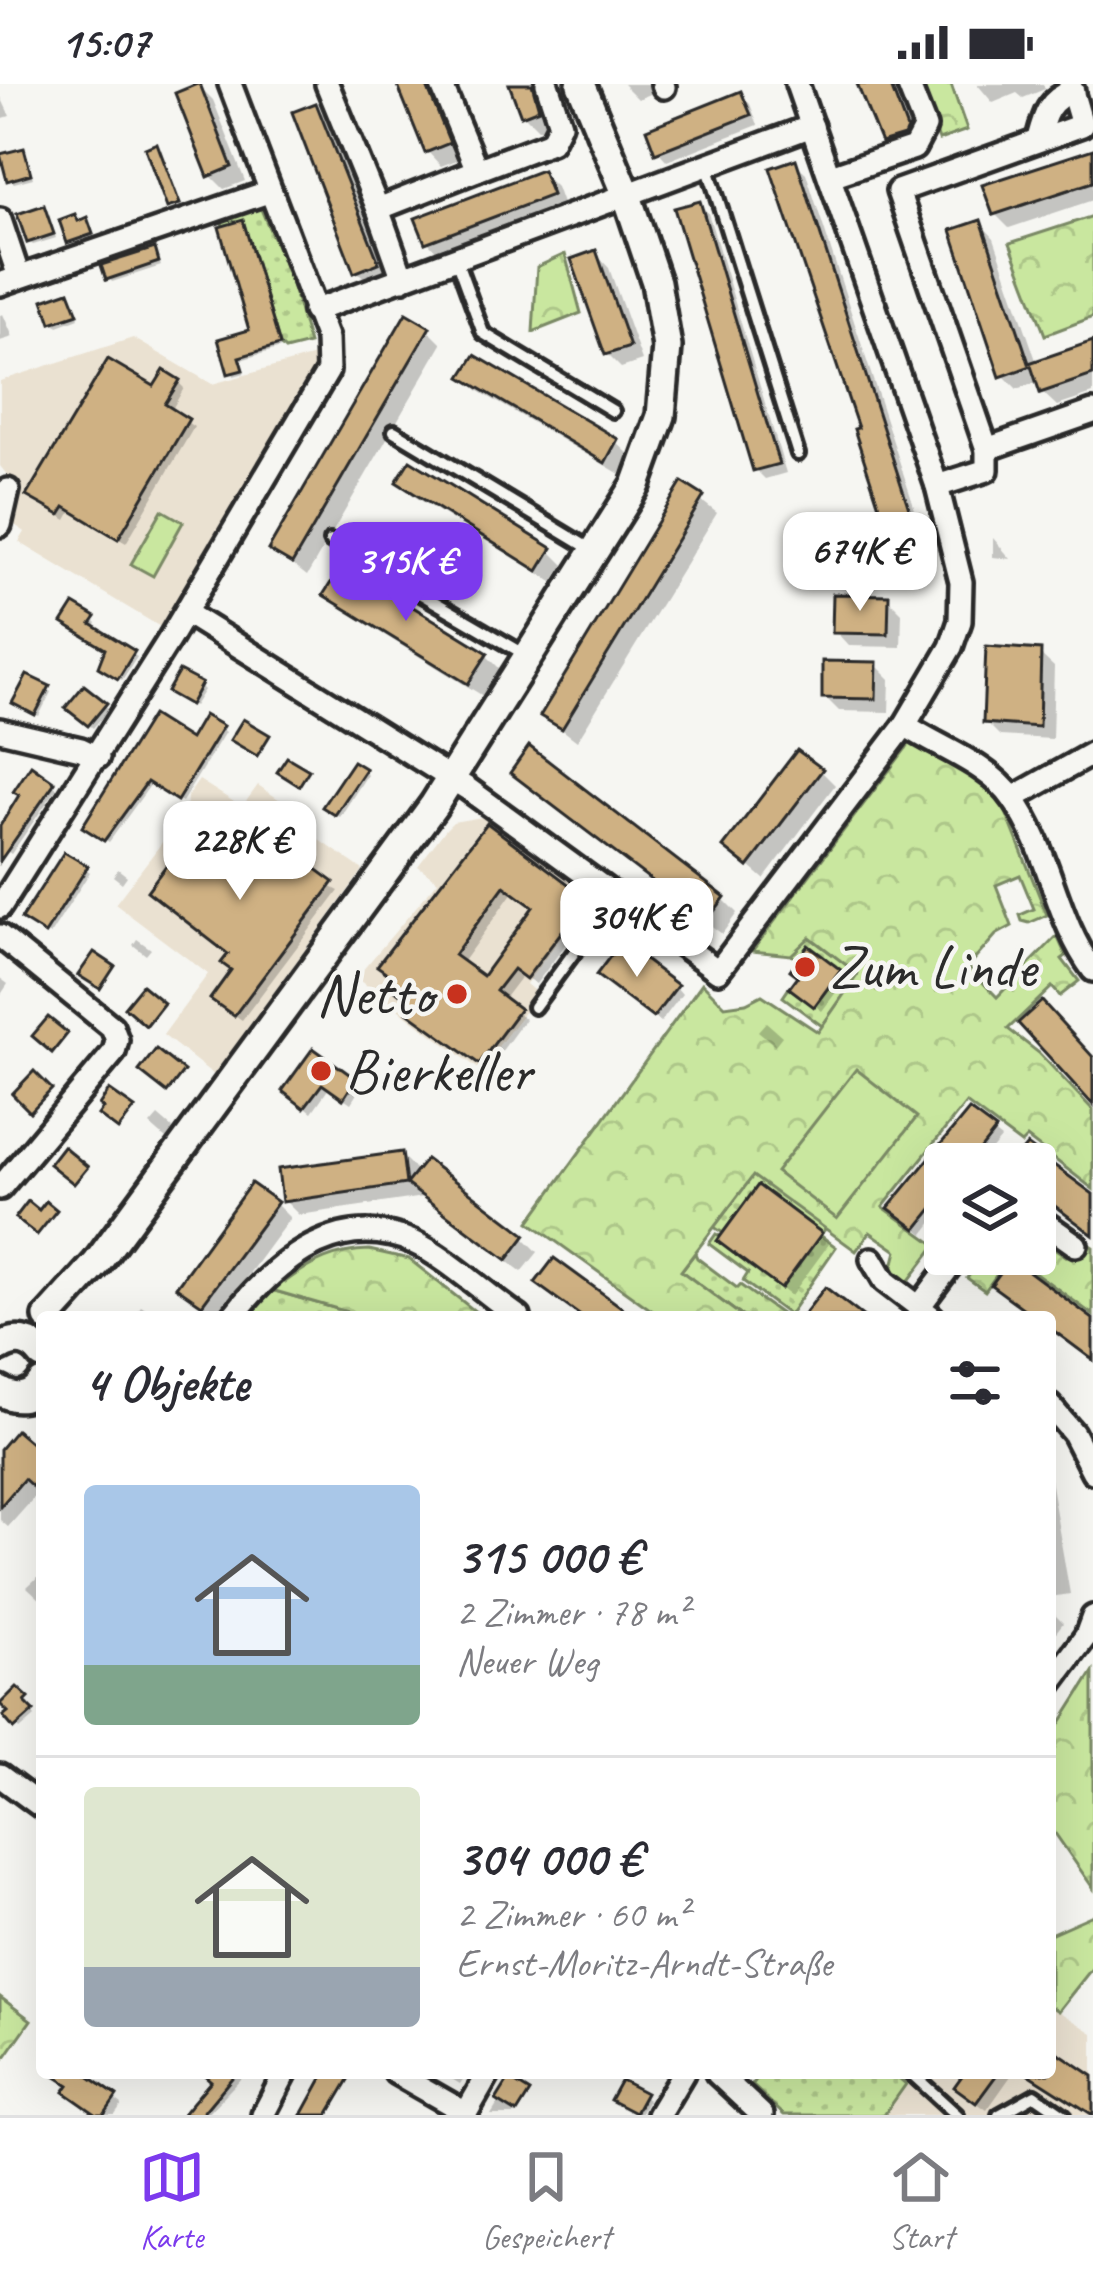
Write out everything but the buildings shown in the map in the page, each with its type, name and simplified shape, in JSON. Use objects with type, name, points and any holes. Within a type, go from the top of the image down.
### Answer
[{"type":"street","points":[[0,907],[186,613],[328,370],[330,349],[230,84]]},
{"type":"street","points":[[327,84],[403,279]]},
{"type":"street","points":[[442,84],[477,170]]},
{"type":"street","points":[[377,208],[550,142],[560,124],[547,84]]},
{"type":"street","points":[[54,1311],[98,1263],[450,778],[518,650],[594,552],[636,485],[661,416],[667,347],[656,282],[581,84]]},
{"type":"street","points":[[186,613],[450,778],[718,970],[904,725],[951,647],[963,603],[956,548],[937,486],[796,84]]},
{"type":"street","points":[[831,176],[914,148],[925,128],[908,84]]},
{"type":"street","points":[[937,486],[987,470],[987,448],[898,190],[1038,140],[1082,124],[1071,88],[1046,110],[1038,140]]},
{"type":"street","points":[[314,310],[812,126]]},
{"type":"street","points":[[0,220],[9,280],[268,192]]},
{"type":"street","points":[[987,448],[1093,412]]},
{"type":"street","points":[[0,525],[8,490]]},
{"type":"street","points":[[904,725],[985,772],[1013,798],[1074,941],[1093,970]]},
{"type":"street","points":[[0,730],[98,757]]},
{"type":"street","points":[[1013,798],[1093,753]]},
{"type":"street","points":[[0,936],[112,1027],[117,1040],[114,1052],[0,1188]]},
{"type":"street","points":[[1056,1231],[1076,1245]]},
{"type":"street","points":[[238,1311],[292,1256],[319,1240],[366,1232],[417,1244],[511,1311]]},
{"type":"street","points":[[872,1258],[885,1281],[925,1311]]},
{"type":"street","points":[[72,1311],[98,1263]]},
{"type":"street","points":[[927,1311],[947,1275]]},
{"type":"street","points":[[1056,1413],[1073,1433],[1093,1472]]},
{"type":"street","points":[[1056,1676],[1086,1636],[1093,1617]]},
{"type":"street","points":[[0,1776],[36,1803]]},
{"type":"street","points":[[263,2115],[282,2079]]},
{"type":"street","points":[[406,2079],[465,2114],[485,2079]]},
{"type":"street","points":[[658,2115],[679,2079]]},
{"type":"street","points":[[731,2079],[762,2115]]},
{"type":"lane","points":[[706,162],[798,454]]},
{"type":"lane","points":[[456,259],[483,333],[614,410]]},
{"type":"lane","points":[[394,431],[594,552]]},
{"type":"lane","points":[[330,541],[518,650]]},
{"type":"lane","points":[[534,1007],[616,895]]},
{"type":"lane","points":[[918,2079],[957,2115]]},
{"type":"lane","points":[[999,2115],[1035,2096],[1064,2115]]},
{"type":"shaded area","points":[[133,338],[212,384],[318,355],[318,363],[162,628],[19,542],[25,532],[12,523],[12,481],[0,466],[0,381]]},
{"type":"shaded area","points":[[199,780],[242,807],[258,785],[299,813],[294,822],[363,870],[214,1075],[163,1035],[208,974],[115,904],[186,811],[187,797]]},
{"type":"shaded area","points":[[482,817],[593,893],[526,984],[538,994],[480,1070],[356,978],[438,881],[418,866],[446,829],[453,822]]},
{"type":"shaded area","points":[[1056,2010],[1093,2033],[1093,2115],[884,2115],[906,2084],[900,2079],[1056,2079]]},
{"type":"green space","points":[[918,84],[951,84],[967,130],[939,140]]},
{"type":"green space","points":[[260,207],[290,277],[309,344],[285,350],[280,345],[243,221],[223,226],[221,217]]},
{"type":"green space","points":[[1093,216],[1093,317],[1045,335],[1010,243]]},
{"type":"green space","points":[[565,254],[581,313],[533,332],[537,267]]},
{"type":"green space","points":[[162,510],[183,522],[153,576],[131,564]]},
{"type":"green space","points":[[913,739],[982,777],[999,795],[1047,915],[1022,921],[1020,915],[1034,909],[1020,875],[996,885],[1012,926],[996,935],[968,967],[997,997],[1057,936],[1066,956],[1062,959],[1079,981],[1060,996],[1052,987],[1008,1029],[1039,1053],[1093,1110],[1093,1189],[1056,1160],[1056,1143],[1033,1143],[1027,1138],[1020,1143],[966,1103],[934,1143],[924,1143],[924,1156],[883,1207],[924,1236],[924,1261],[904,1287],[892,1270],[897,1251],[870,1232],[856,1251],[753,1176],[681,1271],[735,1311],[653,1311],[529,1222],[702,983],[725,1006],[762,995],[818,1032],[858,974],[810,937],[791,955],[752,951]]},
{"type":"green space","points":[[809,937],[859,974],[822,1026],[783,997],[789,988],[814,1006],[841,971],[808,946],[797,959],[791,955]]},
{"type":"green space","points":[[856,1069],[917,1117],[837,1219],[776,1172]]},
{"type":"green space","points":[[753,1175],[826,1228],[822,1233],[758,1185],[723,1233],[714,1227]]},
{"type":"green space","points":[[716,1234],[718,1241],[820,1235],[836,1247],[792,1311],[784,1311],[743,1281],[748,1273],[709,1244]]},
{"type":"green space","points":[[1093,1247],[1093,1315],[1038,1275],[1056,1275],[1056,1249],[1066,1256],[1072,1249]]},
{"type":"green space","points":[[369,1250],[409,1259],[475,1311],[344,1311],[268,1289],[279,1277],[285,1282],[346,1253]]},
{"type":"green space","points":[[695,1253],[737,1288],[740,1285],[777,1311],[735,1311],[681,1271]]},
{"type":"green space","points":[[969,1275],[997,1275],[985,1291],[967,1278]]},
{"type":"green space","points":[[268,1289],[344,1311],[249,1311]]},
{"type":"green space","points":[[1093,1672],[1093,1888],[1056,1835],[1056,1731]]},
{"type":"green space","points":[[1093,1915],[1093,1967],[1058,2011],[1056,2010],[1056,1931]]},
{"type":"green space","points":[[0,1997],[31,2020],[0,2064]]},
{"type":"green space","points":[[756,2079],[900,2079],[906,2084],[884,2115],[784,2115],[752,2085]]},
{"type":"place","name":"Zum Linde","points":[[805,967]]},
{"type":"place","name":"Netto","points":[[457,994]]},
{"type":"place","name":"Bierkeller","points":[[321,1071]]}]
